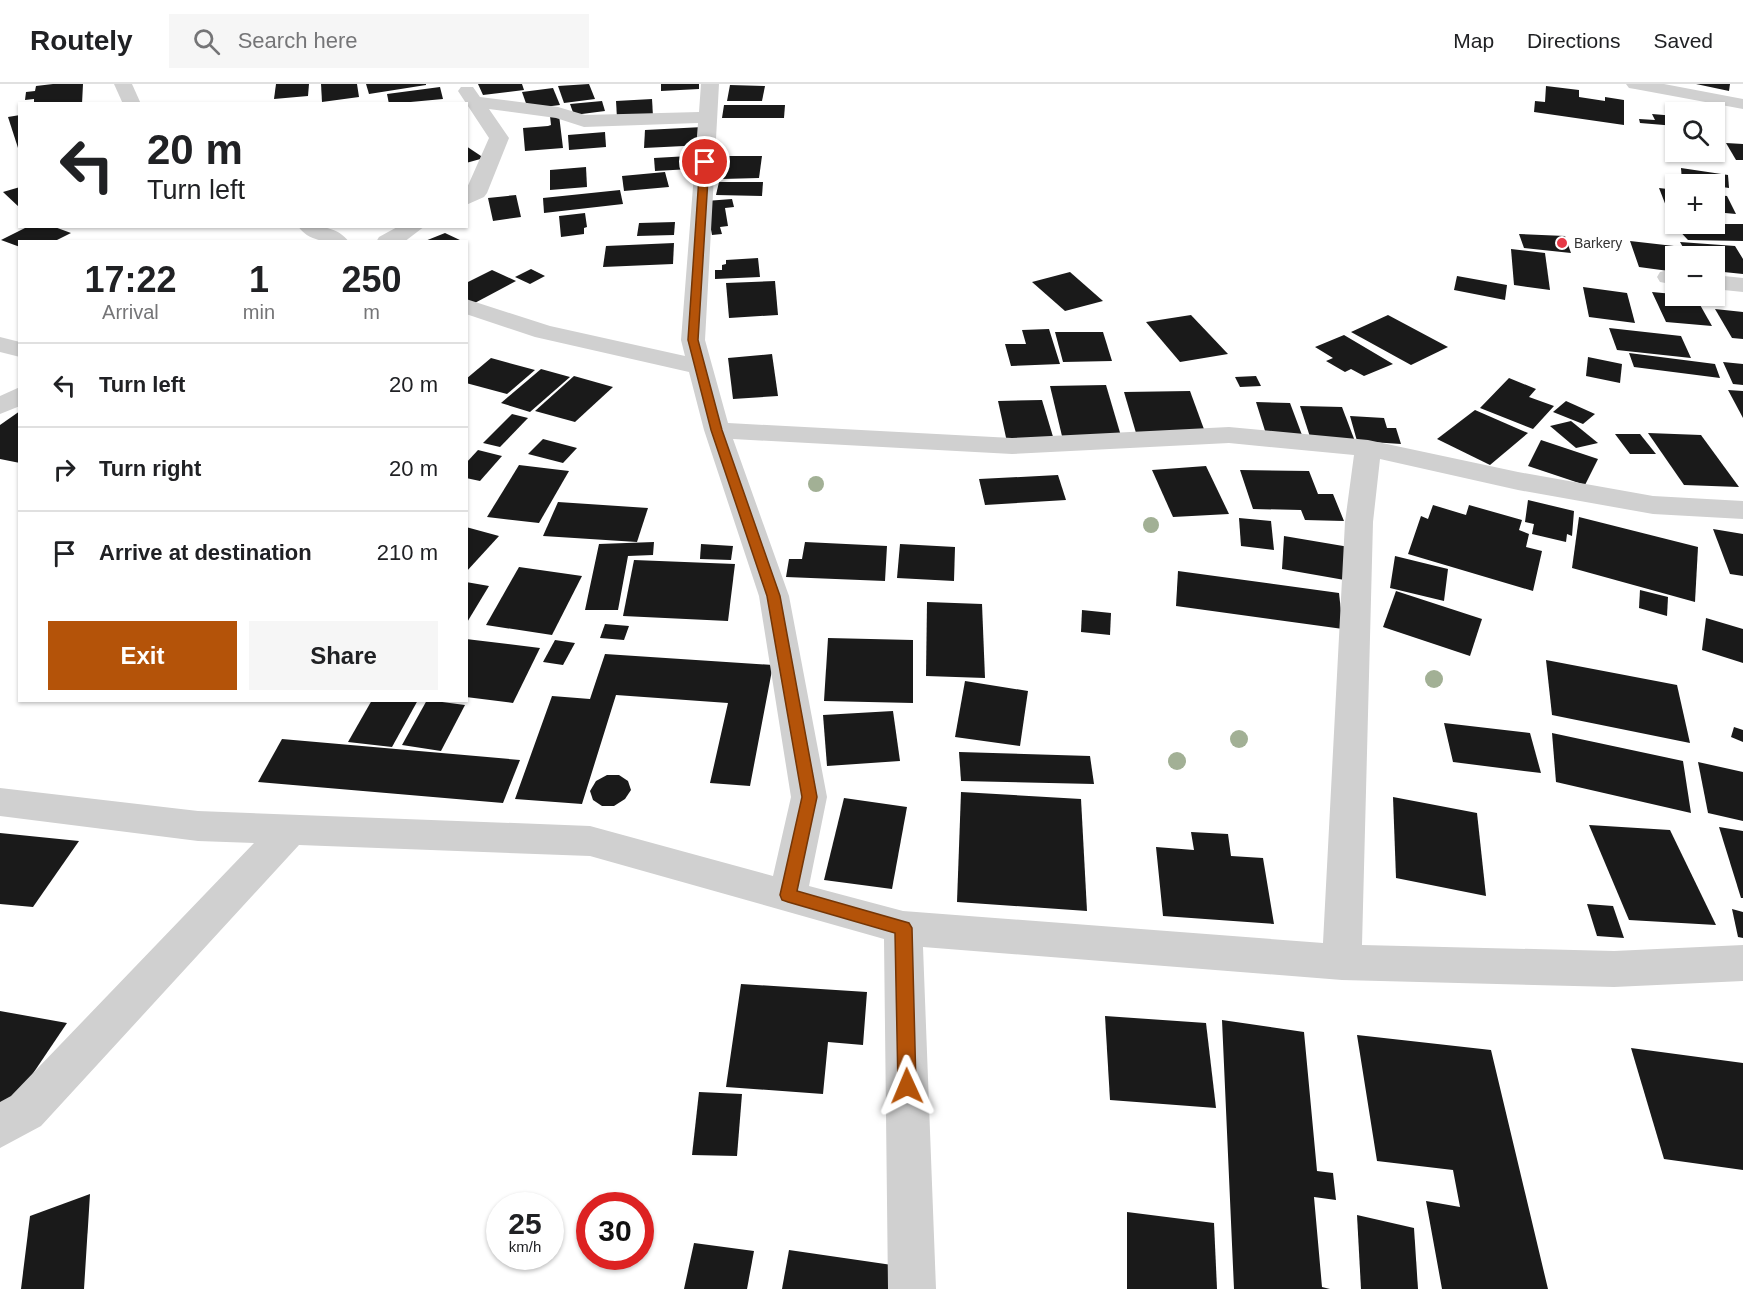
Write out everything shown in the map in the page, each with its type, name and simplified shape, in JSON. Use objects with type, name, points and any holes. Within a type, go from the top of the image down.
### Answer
[{"type":"street","points":[[123,84],[131,102]]},
{"type":"street","points":[[463,84],[498,138],[477,193],[468,198]]},
{"type":"street","points":[[710,84],[693,340],[717,430],[774,596],[809,797],[788,895]]},
{"type":"street","points":[[1635,84],[1743,104]]},
{"type":"street","points":[[474,102],[558,113],[584,121],[707,117]]},
{"type":"street","points":[[312,228],[334,240]]},
{"type":"street","points":[[390,240],[412,228]]},
{"type":"street","points":[[1725,283],[1743,285]]},
{"type":"street","points":[[468,307],[544,332],[702,367]]},
{"type":"street","points":[[0,344],[18,349]]},
{"type":"street","points":[[0,406],[18,396]]},
{"type":"street","points":[[717,430],[1012,446],[1229,435],[1368,448],[1518,481],[1653,505],[1743,510]]},
{"type":"street","points":[[1342,962],[1359,522],[1368,448]]},
{"type":"street","points":[[0,802],[198,826],[590,841],[903,928],[1342,962],[1614,969],[1743,963]]},
{"type":"street","points":[[0,1126],[26,1111],[290,830]]},
{"type":"street","points":[[903,928],[912,1289]]},
{"type":"building","points":[[83,84],[82,102],[25,100],[26,92],[35,91],[36,86]]},
{"type":"building","points":[[276,84],[309,84],[308,96],[274,99]]},
{"type":"building","points":[[321,84],[357,84],[359,97],[322,102]]},
{"type":"building","points":[[366,84],[426,84],[426,85],[369,94]]},
{"type":"building","points":[[478,84],[522,84],[524,90],[483,95]]},
{"type":"building","points":[[589,84],[595,99],[564,103],[558,86]]},
{"type":"building","points":[[661,84],[699,84],[699,89],[661,91]]},
{"type":"building","points":[[1696,84],[1730,84],[1729,91]]},
{"type":"building","points":[[730,85],[765,86],[762,101],[727,101]]},
{"type":"building","points":[[1546,86],[1579,90],[1579,97],[1605,101],[1605,97],[1624,100],[1624,125],[1534,112],[1535,101],[1545,102]]},
{"type":"building","points":[[440,87],[443,99],[389,102],[387,94]]},
{"type":"building","points":[[553,88],[560,105],[528,109],[522,92]]},
{"type":"building","points":[[652,99],[653,116],[617,118],[616,101]]},
{"type":"building","points":[[602,101],[605,111],[574,115],[570,104]]},
{"type":"building","points":[[724,105],[785,105],[784,118],[722,118]]},
{"type":"building","points":[[1652,114],[1665,115],[1665,125],[1640,123],[1639,119],[1655,120]]},
{"type":"building","points":[[18,115],[18,148],[8,117]]},
{"type":"building","points":[[559,115],[563,148],[525,151],[523,128],[551,125],[550,116]]},
{"type":"building","points":[[703,127],[704,145],[644,148],[645,130]]},
{"type":"building","points":[[605,132],[606,147],[569,150],[568,135]]},
{"type":"building","points":[[1726,143],[1743,144],[1743,160],[1736,160]]},
{"type":"building","points":[[468,147],[484,158],[468,162]]},
{"type":"building","points":[[689,156],[691,169],[655,171],[654,158]]},
{"type":"building","points":[[725,156],[762,156],[759,178],[722,179]]},
{"type":"building","points":[[586,167],[587,187],[550,190],[550,170]]},
{"type":"building","points":[[1681,168],[1721,174],[1681,174]]},
{"type":"building","points":[[665,172],[669,187],[624,191],[622,176]]},
{"type":"building","points":[[1725,175],[1728,175],[1729,188],[1725,187]]},
{"type":"building","points":[[719,182],[763,182],[762,196],[716,195]]},
{"type":"building","points":[[18,188],[18,206],[3,192]]},
{"type":"building","points":[[1659,188],[1665,189],[1665,203]]},
{"type":"building","points":[[620,190],[623,204],[544,213],[543,198]]},
{"type":"building","points":[[516,195],[521,217],[493,221],[488,198]]},
{"type":"building","points":[[1725,196],[1727,196],[1736,214],[1725,213]]},
{"type":"building","points":[[732,199],[734,207],[725,208],[728,226],[720,227],[722,234],[712,235],[706,201]]},
{"type":"building","points":[[585,213],[587,227],[584,228],[584,234],[561,237],[559,216]]},
{"type":"building","points":[[675,222],[674,235],[637,236],[639,223]]},
{"type":"building","points":[[1725,224],[1743,224],[1743,241],[1688,240],[1682,234],[1725,234]]},
{"type":"building","points":[[25,228],[57,228],[71,233],[57,240],[18,240],[18,246],[1,240]]},
{"type":"building","points":[[445,233],[460,240],[428,240]]},
{"type":"building","points":[[1519,234],[1565,236],[1571,253],[1524,248]]},
{"type":"building","points":[[1630,241],[1674,246],[1665,246],[1665,271],[1639,267]]},
{"type":"building","points":[[1680,242],[1735,246],[1743,259],[1743,274],[1725,272],[1725,246],[1682,246]]},
{"type":"building","points":[[674,243],[673,264],[603,267],[606,246]]},
{"type":"building","points":[[1511,249],[1545,253],[1550,290],[1514,285]]},
{"type":"building","points":[[758,258],[760,277],[715,279],[715,270],[722,270],[722,265],[726,264],[726,260]]},
{"type":"building","points":[[531,269],[545,276],[530,284],[515,277]]},
{"type":"building","points":[[492,270],[516,281],[471,305],[468,304],[468,282]]},
{"type":"building","points":[[1070,272],[1103,301],[1065,311],[1032,282]]},
{"type":"building","points":[[1457,276],[1507,285],[1505,300],[1454,290]]},
{"type":"building","points":[[775,281],[778,315],[729,318],[726,283]]},
{"type":"building","points":[[1583,287],[1627,293],[1635,323],[1589,317]]},
{"type":"building","points":[[1652,292],[1665,293],[1665,306],[1701,306],[1712,326],[1666,322]]},
{"type":"building","points":[[1715,309],[1743,312],[1743,339],[1732,338]]},
{"type":"building","points":[[1191,315],[1228,354],[1180,362],[1146,322]]},
{"type":"building","points":[[1388,315],[1448,347],[1411,365],[1351,332]]},
{"type":"building","points":[[1609,328],[1681,336],[1691,358],[1617,350]]},
{"type":"building","points":[[1049,329],[1060,364],[1011,366],[1005,344],[1026,344],[1022,330]]},
{"type":"building","points":[[1055,332],[1103,332],[1112,361],[1063,362]]},
{"type":"building","points":[[1344,335],[1393,364],[1364,376],[1351,369],[1345,372],[1326,361],[1333,358],[1315,347]]},
{"type":"building","points":[[1629,353],[1715,364],[1720,378],[1634,367]]},
{"type":"building","points":[[772,354],[778,396],[733,399],[728,358]]},
{"type":"building","points":[[1588,357],[1622,364],[1620,383],[1586,376]]},
{"type":"building","points":[[491,358],[535,370],[507,394],[468,384],[468,377]]},
{"type":"building","points":[[1723,362],[1743,364],[1743,385],[1733,384]]},
{"type":"building","points":[[541,369],[570,377],[530,412],[501,403]]},
{"type":"building","points":[[574,376],[613,387],[575,422],[535,411]]},
{"type":"building","points":[[1256,376],[1261,386],[1240,387],[1235,377]]},
{"type":"building","points":[[1509,378],[1536,389],[1529,397],[1554,406],[1533,429],[1480,408]]},
{"type":"building","points":[[1106,385],[1121,436],[1062,436],[1050,386]]},
{"type":"building","points":[[1728,390],[1743,391],[1743,418]]},
{"type":"building","points":[[1190,391],[1205,432],[1136,433],[1124,392]]},
{"type":"building","points":[[1042,400],[1054,440],[1007,442],[998,401]]},
{"type":"building","points":[[1566,401],[1595,414],[1583,424],[1553,412]]},
{"type":"building","points":[[1256,402],[1290,403],[1302,435],[1266,434]]},
{"type":"building","points":[[1300,406],[1342,407],[1356,444],[1312,443]]},
{"type":"building","points":[[1475,410],[1528,433],[1490,465],[1437,439]]},
{"type":"building","points":[[18,412],[18,463],[0,459],[0,425]]},
{"type":"building","points":[[512,414],[528,418],[500,447],[483,443]]},
{"type":"building","points":[[1350,416],[1384,418],[1387,428],[1396,428],[1401,444],[1357,441]]},
{"type":"building","points":[[1571,421],[1598,443],[1576,448],[1550,426]]},
{"type":"building","points":[[1648,433],[1701,435],[1739,487],[1684,485]]},
{"type":"building","points":[[1615,434],[1640,434],[1656,454],[1630,454]]},
{"type":"building","points":[[543,439],[577,448],[563,463],[528,454]]},
{"type":"building","points":[[1541,440],[1598,459],[1585,485],[1528,466]]},
{"type":"building","points":[[478,450],[502,456],[480,481],[468,478],[468,461]]},
{"type":"building","points":[[519,465],[569,471],[539,523],[487,517]]},
{"type":"building","points":[[1206,466],[1229,514],[1173,517],[1152,470]]},
{"type":"building","points":[[1240,470],[1309,471],[1318,494],[1333,494],[1344,521],[1305,520],[1301,510],[1253,509]]},
{"type":"building","points":[[1058,475],[1066,500],[985,505],[979,479]]},
{"type":"building","points":[[1528,500],[1574,511],[1572,536],[1567,534],[1566,542],[1532,534],[1534,524],[1525,522]]},
{"type":"building","points":[[558,502],[648,508],[637,542],[543,536]]},
{"type":"building","points":[[1433,505],[1466,515],[1469,505],[1522,520],[1519,530],[1529,534],[1526,547],[1542,551],[1533,591],[1408,554],[1421,516],[1428,519]]},
{"type":"building","points":[[1579,517],[1698,547],[1695,602],[1572,568]]},
{"type":"building","points":[[1239,518],[1271,521],[1274,550],[1241,546]]},
{"type":"building","points":[[468,528],[499,536],[468,570]]},
{"type":"building","points":[[1713,529],[1743,534],[1743,576],[1730,574]]},
{"type":"building","points":[[1284,536],[1355,548],[1356,582],[1282,569]]},
{"type":"building","points":[[654,542],[653,555],[628,556],[618,610],[585,610],[599,544]]},
{"type":"building","points":[[805,542],[887,546],[885,581],[786,577],[789,559],[802,559]]},
{"type":"building","points":[[701,544],[733,546],[731,560],[700,559]]},
{"type":"building","points":[[900,544],[955,547],[954,581],[897,578]]},
{"type":"building","points":[[1395,556],[1448,569],[1444,601],[1390,588]]},
{"type":"building","points":[[634,560],[735,564],[728,621],[623,616]]},
{"type":"building","points":[[519,567],[582,576],[552,635],[486,625]]},
{"type":"building","points":[[1178,571],[1339,593],[1343,629],[1176,606]]},
{"type":"building","points":[[468,582],[489,586],[468,621]]},
{"type":"building","points":[[1640,590],[1668,597],[1667,616],[1639,608]]},
{"type":"building","points":[[1396,591],[1482,619],[1470,656],[1383,627]]},
{"type":"building","points":[[927,602],[982,604],[985,678],[926,676]]},
{"type":"building","points":[[1082,610],[1111,613],[1110,635],[1081,632]]},
{"type":"building","points":[[1706,618],[1743,629],[1743,663],[1702,650]]},
{"type":"building","points":[[605,624],[629,626],[624,640],[600,638]]},
{"type":"building","points":[[828,638],[913,640],[913,703],[824,701]]},
{"type":"building","points":[[468,639],[540,648],[513,703],[468,697]]},
{"type":"building","points":[[555,640],[575,643],[563,665],[543,662]]},
{"type":"building","points":[[605,654],[773,665],[750,786],[710,783],[728,703],[616,695],[582,804],[515,799],[552,696],[590,699]]},
{"type":"building","points":[[1546,660],[1677,685],[1690,743],[1552,715]]},
{"type":"building","points":[[965,681],[1028,691],[1020,746],[955,737]]},
{"type":"building","points":[[371,702],[417,702],[392,747],[348,742]]},
{"type":"building","points":[[426,702],[465,705],[441,751],[402,745]]},
{"type":"building","points":[[893,711],[900,761],[827,766],[823,715]]},
{"type":"building","points":[[1444,723],[1530,733],[1541,773],[1453,762]]},
{"type":"building","points":[[1734,727],[1743,730],[1743,742],[1731,737]]},
{"type":"building","points":[[1552,733],[1683,761],[1691,813],[1556,782]]},
{"type":"building","points":[[282,739],[520,760],[503,803],[258,782]]},
{"type":"building","points":[[959,752],[1090,756],[1094,784],[961,781]]},
{"type":"building","points":[[1698,762],[1743,772],[1743,821],[1708,813]]},
{"type":"building","points":[[607,775],[619,775],[628,781],[631,790],[625,799],[614,806],[602,806],[593,800],[590,791],[596,781]]},
{"type":"building","points":[[961,792],[1081,799],[1087,911],[957,902]]},
{"type":"building","points":[[1393,797],[1477,813],[1486,896],[1396,878]]},
{"type":"building","points":[[844,798],[907,807],[892,889],[824,880]]},
{"type":"building","points":[[1589,825],[1670,830],[1716,925],[1629,920]]},
{"type":"building","points":[[1719,827],[1743,831],[1743,898],[1741,898]]},
{"type":"building","points":[[1191,832],[1228,834],[1231,856],[1263,858],[1274,924],[1163,916],[1156,847],[1194,850]]},
{"type":"building","points":[[0,833],[79,841],[33,907],[0,904]]},
{"type":"building","points":[[1587,904],[1613,906],[1624,938],[1597,936]]},
{"type":"building","points":[[1732,909],[1743,912],[1743,938],[1738,937]]},
{"type":"building","points":[[741,984],[867,992],[863,1045],[828,1042],[823,1094],[726,1087]]},
{"type":"building","points":[[0,1011],[67,1023],[5,1115],[0,1114]]},
{"type":"building","points":[[1105,1016],[1206,1023],[1216,1108],[1110,1100]]},
{"type":"building","points":[[1222,1020],[1304,1032],[1317,1171],[1333,1173],[1336,1200],[1314,1197],[1322,1287],[1330,1289],[1234,1289]]},
{"type":"building","points":[[1357,1035],[1491,1050],[1548,1289],[1442,1289],[1426,1201],[1460,1207],[1453,1170],[1377,1161]]},
{"type":"building","points":[[1631,1048],[1743,1063],[1743,1170],[1664,1159]]},
{"type":"building","points":[[699,1092],[742,1094],[737,1156],[692,1155]]},
{"type":"building","points":[[90,1194],[84,1289],[21,1289],[30,1216]]},
{"type":"building","points":[[1127,1212],[1214,1223],[1217,1289],[1127,1289]]},
{"type":"building","points":[[1357,1215],[1414,1228],[1418,1289],[1361,1289]]},
{"type":"building","points":[[694,1243],[754,1251],[747,1289],[684,1289]]},
{"type":"building","points":[[789,1250],[892,1265],[888,1289],[782,1289]]},
{"type":"place","name":"Barkery","points":[[1562,243]]},
{"type":"route","points":[[705,162],[693,340],[717,430],[774,596],[809,797],[788,895],[903,928],[907,1086]]}]
